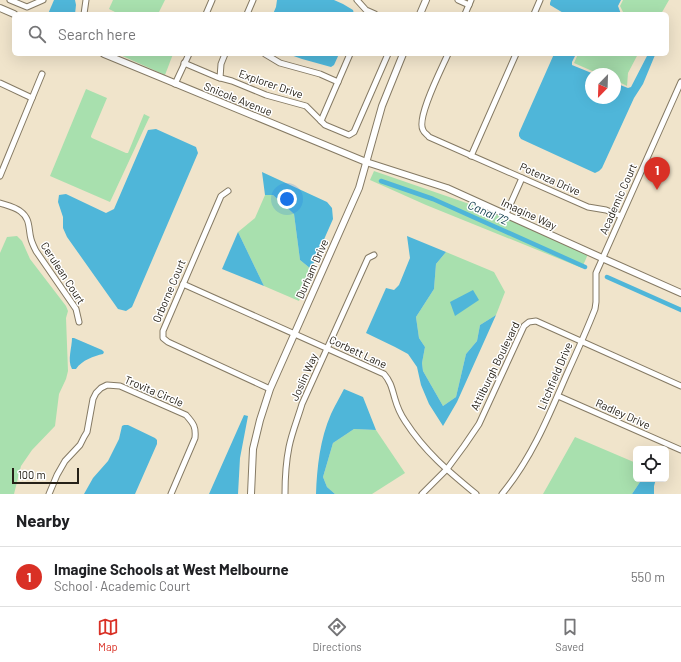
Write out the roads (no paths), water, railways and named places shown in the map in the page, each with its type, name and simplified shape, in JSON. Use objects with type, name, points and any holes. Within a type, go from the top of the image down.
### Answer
[{"type":"street","points":[[10,0],[26,7],[43,0]]},
{"type":"street","points":[[84,12],[86,0]]},
{"type":"street","points":[[207,12],[212,0]]},
{"type":"street","points":[[248,12],[253,0]]},
{"type":"street","points":[[357,0],[368,12]]},
{"type":"street","points":[[421,12],[426,0]]},
{"type":"street","points":[[458,0],[470,2],[466,12]]},
{"type":"street","points":[[535,12],[540,0]]},
{"type":"street","points":[[0,8],[12,13]]},
{"type":"street","name":"Snicole Avenue","points":[[109,56],[366,162]]},
{"type":"street","points":[[175,84],[188,56]]},
{"type":"street","points":[[220,78],[221,64],[224,56]]},
{"type":"street","name":"Explorer Drive","points":[[268,56],[280,63],[320,74],[338,82]]},
{"type":"street","points":[[321,121],[349,56]]},
{"type":"street","name":"Explorer Drive","points":[[184,63],[220,78],[232,80],[266,95],[306,106],[324,125],[349,135],[354,132],[387,56]]},
{"type":"street","name":"Durham Drive","points":[[251,494],[253,449],[270,389],[359,188],[382,106],[402,56]]},
{"type":"street","name":"Potenza Drive","points":[[447,56],[428,100],[422,121],[423,130],[430,137],[588,207],[606,210],[621,216]]},
{"type":"street","points":[[471,156],[515,56]]},
{"type":"street","points":[[0,176],[42,74]]},
{"type":"street","points":[[0,83],[32,98]]},
{"type":"street","name":"Academic Court","points":[[602,258],[680,85]]},
{"type":"street","name":"Imagine Way","points":[[366,162],[447,188],[681,293]]},
{"type":"street","points":[[506,214],[522,178]]},
{"type":"street","name":"Orborne Court","points":[[228,191],[221,196],[163,331],[163,338],[168,342],[270,389]]},
{"type":"street","name":"Cerulean Court","points":[[0,203],[20,211],[25,216],[29,224],[31,242],[76,309],[78,322]]},
{"type":"street","name":"Joslin Way","points":[[285,494],[289,447],[302,404],[368,258],[374,255]]},
{"type":"street","name":"Litchfield Drive","points":[[502,494],[518,473],[534,446],[558,396],[595,309],[596,273],[602,258]]},
{"type":"street","name":"Corbett Lane","points":[[183,284],[384,374],[390,380],[396,401],[404,420],[419,441],[430,454],[476,494]]},
{"type":"street","name":"Attilburgh Boulevard","points":[[422,494],[447,469],[479,424],[524,326],[529,322],[536,321],[681,386]]},
{"type":"street","name":"Trovita Circle","points":[[49,494],[56,475],[65,461],[80,445],[87,432],[93,399],[96,393],[107,385],[120,386],[186,415],[193,423],[196,430],[195,438],[170,494]]},
{"type":"street","name":"Radley Drive","points":[[558,396],[681,450]]},
{"type":"water","points":[[54,0],[75,0],[75,12],[49,12]]},
{"type":"water","points":[[277,0],[334,0],[353,10],[354,12],[274,12]]},
{"type":"water","points":[[551,0],[621,0],[618,6],[620,12],[562,12],[550,5]]},
{"type":"water","points":[[294,56],[338,56],[334,65],[331,67]]},
{"type":"water","points":[[553,56],[575,56],[572,65],[585,70],[585,104],[621,104],[621,85],[628,88],[631,87],[647,56],[655,56],[643,84],[634,98],[602,168],[599,171],[595,173],[521,139],[519,136]]},
{"type":"water","points":[[156,129],[196,147],[198,153],[132,307],[126,311],[118,309],[67,237],[63,228],[63,217],[58,202],[59,195],[66,194],[106,213],[114,209],[148,130]]},
{"type":"water","points":[[262,172],[327,202],[332,208],[333,219],[311,269],[300,260],[294,214],[273,195],[265,195]]},
{"type":"water","points":[[238,232],[264,286],[222,269]]},
{"type":"water","points":[[407,236],[446,252],[436,264],[434,289],[416,317],[419,338],[425,347],[422,363],[423,371],[443,406],[456,397],[466,354],[477,341],[480,325],[496,315],[457,402],[443,426],[429,404],[421,385],[417,367],[408,354],[366,333],[386,288],[394,290],[399,285],[410,258]]},
{"type":"water","points":[[473,290],[479,300],[455,316],[450,302]]},
{"type":"water","points":[[72,338],[104,352],[103,354],[85,361],[76,369],[72,369],[70,358]]},
{"type":"water","points":[[344,389],[363,397],[376,430],[354,429],[333,443],[323,477],[327,487],[335,494],[316,494],[318,463],[324,433],[331,414]]},
{"type":"water","points":[[244,415],[248,416],[240,458],[238,494],[209,494]]},
{"type":"water","points":[[128,425],[157,440],[157,444],[135,494],[84,494],[93,478],[108,461],[119,439],[122,426]]},
{"type":"water","points":[[640,482],[655,482],[654,494],[632,494]]},
{"type":"waterway","name":"Canal 72","points":[[381,181],[433,199],[585,267]]},
{"type":"waterway","name":"Canal 72","points":[[607,277],[681,310]]},
{"type":"place","name":"Imagine Schools at West Melbourne","points":[[657,190]]}]
